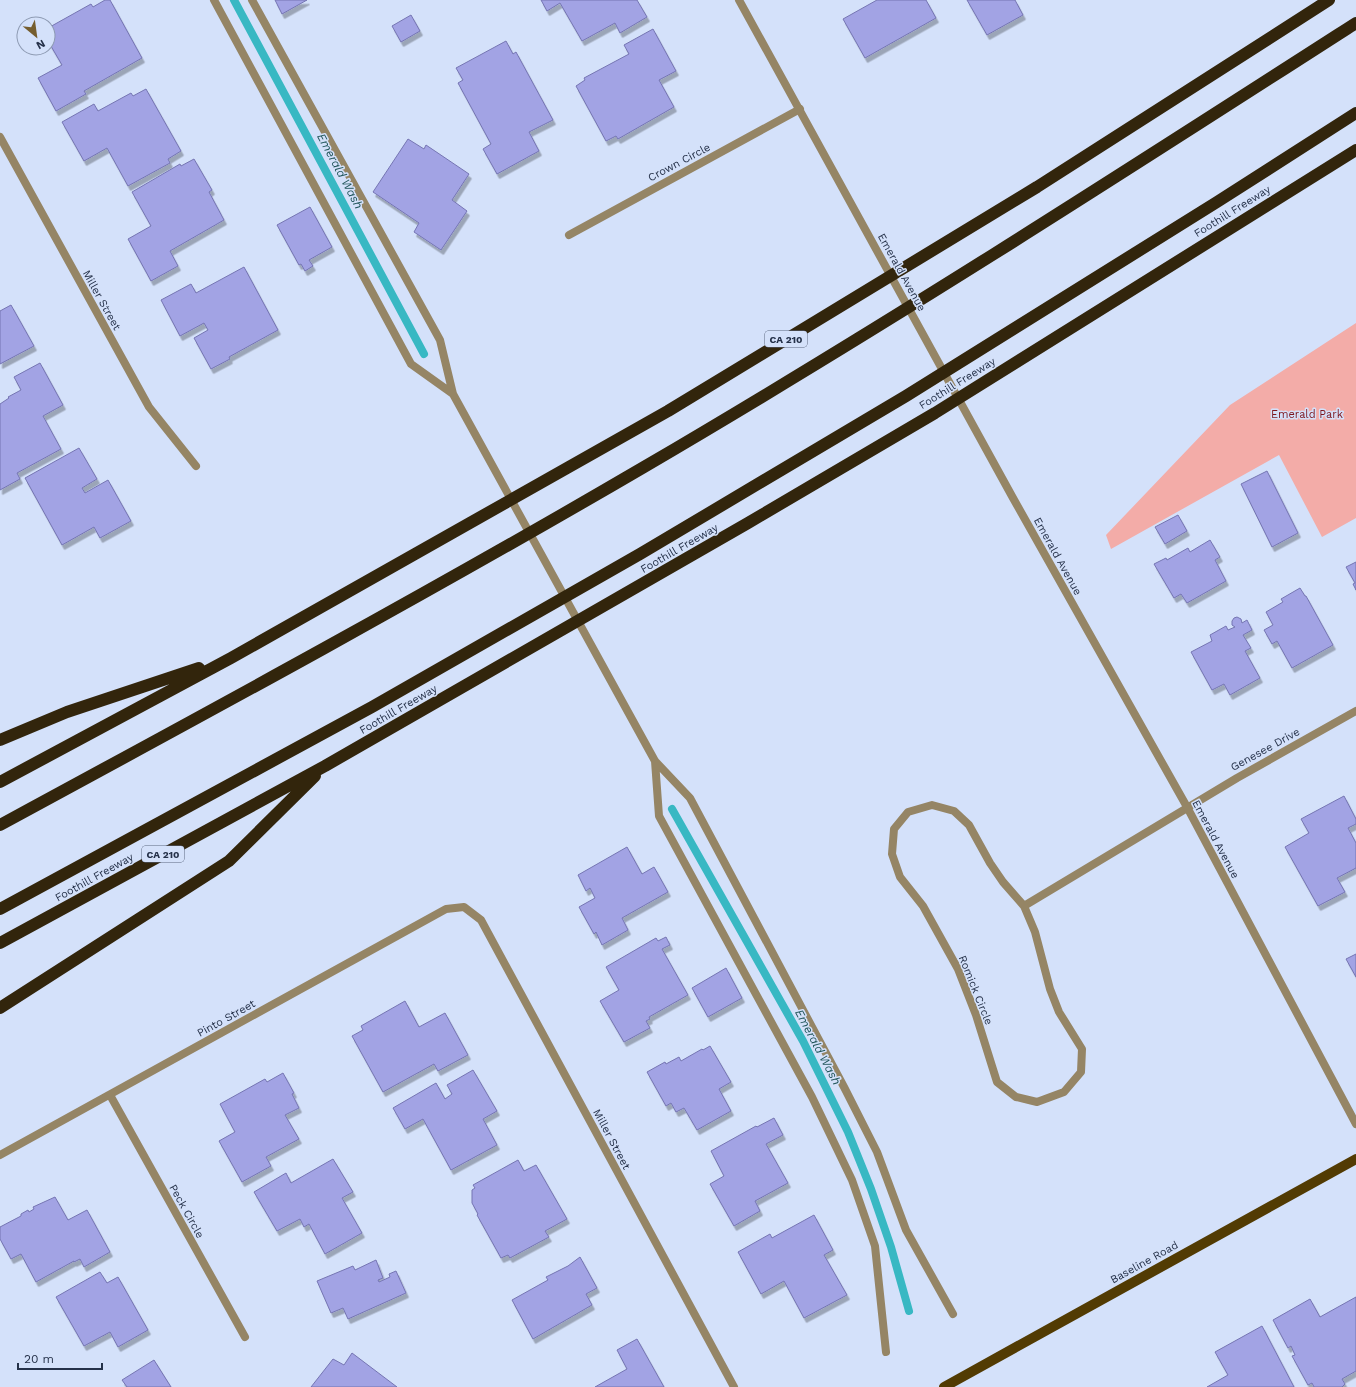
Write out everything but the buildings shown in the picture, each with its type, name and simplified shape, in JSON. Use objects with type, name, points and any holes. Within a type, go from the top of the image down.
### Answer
[{"type":"highway","name":"CA 210","points":[[0,782],[230,658],[668,411],[1037,186],[1330,0]]},
{"type":"highway","points":[[0,825],[479,562],[645,466],[835,352],[987,258],[1186,133],[1356,23]]},
{"type":"highway","points":[[0,909],[372,708],[647,550],[906,396],[1217,202],[1356,113]]},
{"type":"highway","name":"Foothill Freeway","points":[[0,943],[325,766],[734,531],[935,413],[1356,150]]},
{"type":"highway","points":[[0,740],[68,712],[230,658]]},
{"type":"highway","points":[[0,1008],[230,861],[325,766]]},
{"type":"main road","name":"Baseline Road","points":[[947,1386],[1356,1159]]},
{"type":"street","points":[[214,0],[411,364],[453,394]]},
{"type":"street","points":[[252,0],[440,340],[453,394],[655,761],[690,798],[877,1152],[906,1230],[953,1314]]},
{"type":"street","name":"Emerald Avenue","points":[[739,0],[1013,498],[1186,807],[1356,1124]]},
{"type":"street","name":"Crown Circle","points":[[568,235],[800,109]]},
{"type":"street","name":"Miller Street","points":[[0,137],[149,407],[196,466]]},
{"type":"street","name":"Genesee Drive","points":[[1186,807],[1356,711]]},
{"type":"street","points":[[655,761],[659,816],[812,1097],[852,1180],[875,1246],[886,1352]]},
{"type":"street","name":"Romick Circle","points":[[932,805],[954,811],[969,825],[1003,882],[1024,906],[1035,932],[1050,990],[1059,1012],[1082,1049],[1081,1072],[1064,1092],[1037,1102],[1016,1097],[997,1082],[976,1015],[958,969],[923,906],[900,877],[892,854],[894,829],[908,812],[932,805]]},
{"type":"street","points":[[1024,906],[1186,807]]},
{"type":"street","name":"Miller Street","points":[[464,907],[481,920],[734,1387]]},
{"type":"street","name":"Pinto Street","points":[[0,1155],[446,908],[464,907]]},
{"type":"street","name":"Peck Circle","points":[[110,1095],[245,1337]]},
{"type":"green space","name":"Emerald Park","points":[[1356,323],[1356,518],[1322,537],[1279,455],[1111,549],[1106,535],[1230,405]]},
{"type":"waterway","name":"Emerald Wash","points":[[234,0],[424,354]]},
{"type":"waterway","name":"Emerald Wash","points":[[672,809],[803,1041],[848,1132],[871,1189],[891,1247],[909,1311]]}]
